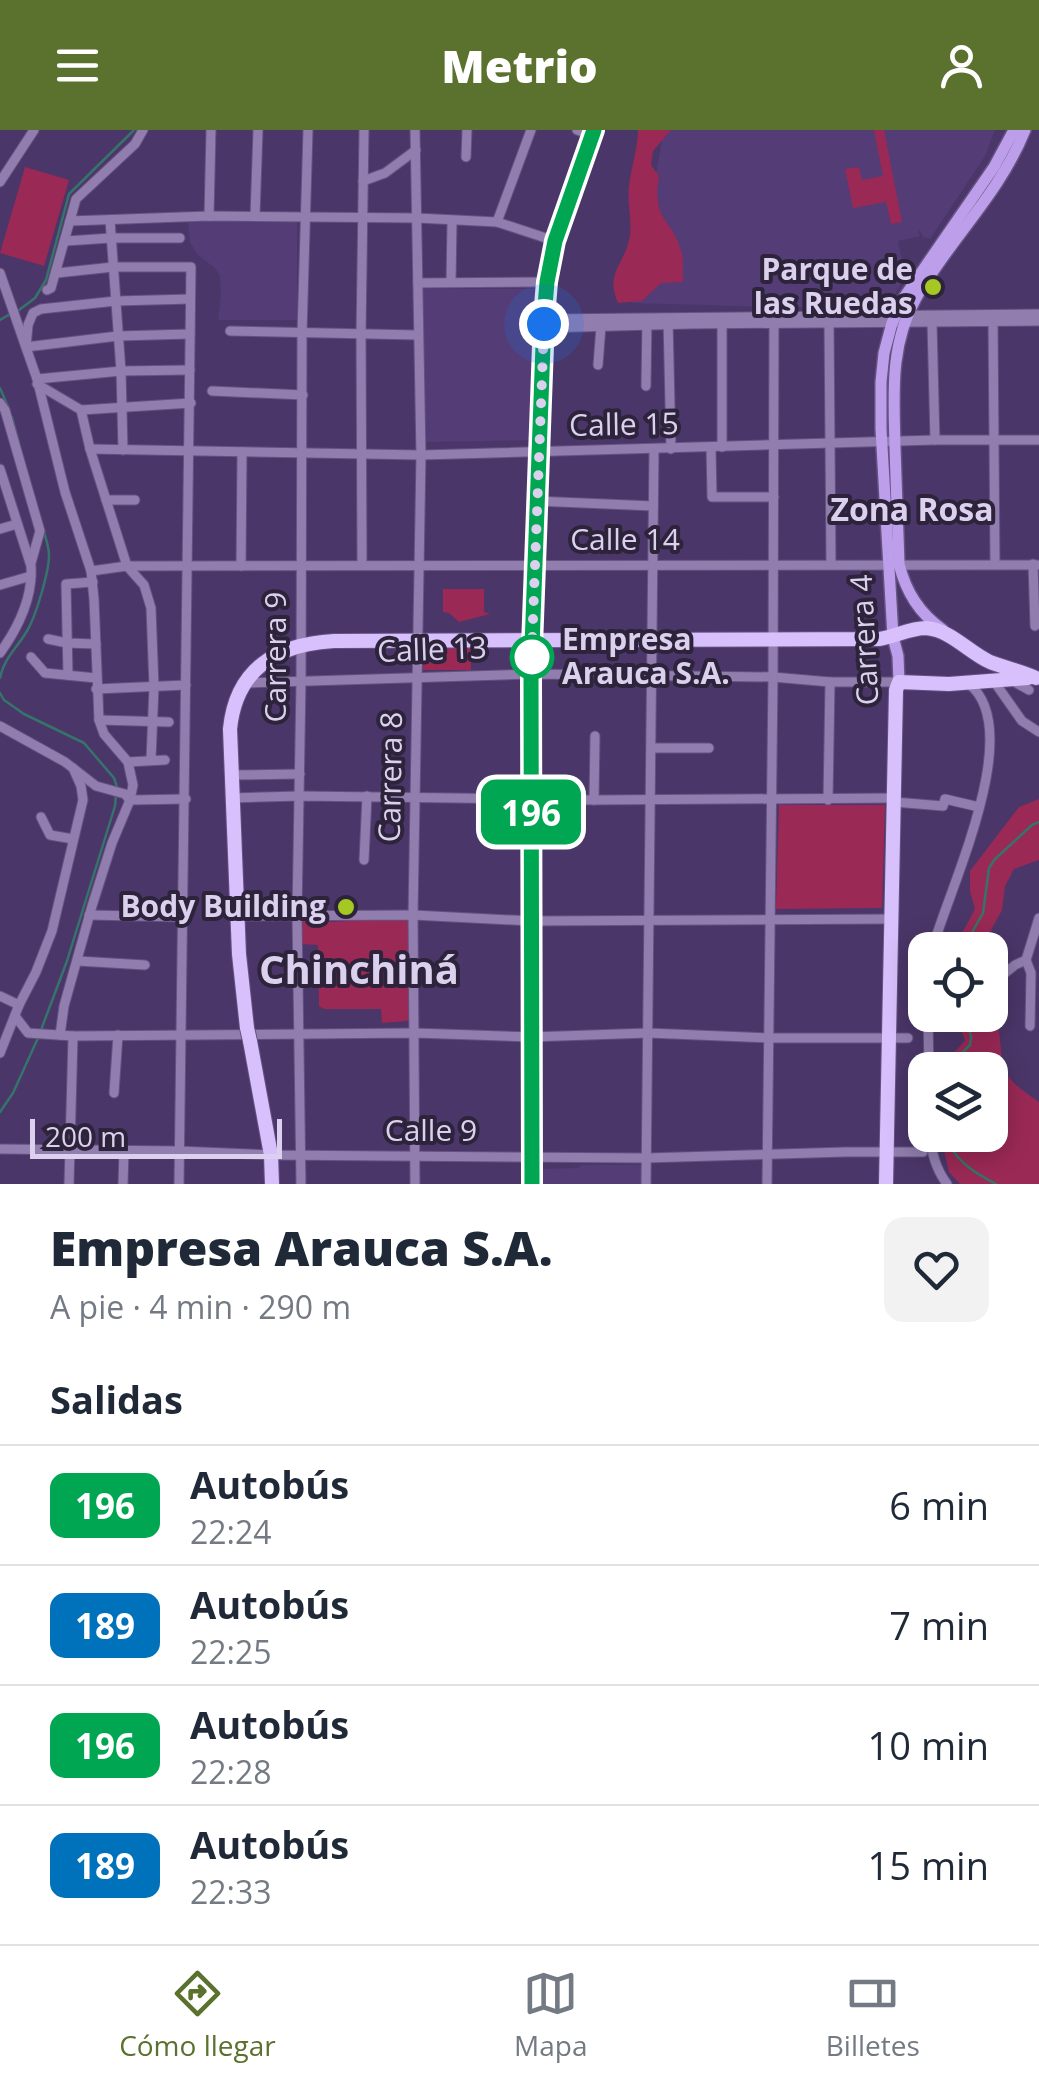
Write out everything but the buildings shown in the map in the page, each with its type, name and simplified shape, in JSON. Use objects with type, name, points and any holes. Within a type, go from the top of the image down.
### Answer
[{"type":"main road","name":"Carrera 4","points":[[886,1184],[899,682],[898,656],[886,638],[894,564],[882,367],[900,319],[1014,130]]},
{"type":"main road","name":"Carrera 4","points":[[929,269],[1001,178],[1025,130]]},
{"type":"main road","name":"Carrera 4","points":[[894,564],[914,602],[955,639]]},
{"type":"main road","points":[[272,1184],[271,1155],[242,989],[230,775],[234,706],[254,672],[270,658],[301,644],[334,641],[886,638],[929,628],[1034,682]]},
{"type":"main road","points":[[967,682],[979,665],[973,652]]},
{"type":"main road","name":"Calle 13","points":[[899,682],[1034,682]]},
{"type":"street","points":[[0,182],[34,130]]},
{"type":"street","points":[[47,290],[57,273],[76,199],[135,144],[143,130]]},
{"type":"street","points":[[209,216],[211,130]]},
{"type":"street","points":[[254,216],[258,130]]},
{"type":"street","name":"Carrera 9","points":[[301,1184],[297,915],[302,333],[308,130]]},
{"type":"street","points":[[362,566],[364,130]]},
{"type":"street","name":"Carrera 8","points":[[415,130],[420,455],[413,915],[415,1184]]},
{"type":"street","points":[[466,157],[467,130]]},
{"type":"street","points":[[496,222],[531,130]]},
{"type":"street","points":[[532,1184],[531,674],[538,452],[547,282],[555,241],[593,133],[577,130]]},
{"type":"street","points":[[363,181],[385,173],[416,150]]},
{"type":"street","points":[[70,221],[209,216],[417,218],[496,222],[555,241]]},
{"type":"street","points":[[110,220],[123,450]]},
{"type":"street","points":[[451,282],[452,222]]},
{"type":"street","points":[[66,241],[180,238]]},
{"type":"street","points":[[57,273],[113,267],[191,268],[178,1184]]},
{"type":"street","points":[[0,274],[37,382],[65,492],[91,571],[99,720],[104,734],[128,762],[132,775],[54,1035]]},
{"type":"street","points":[[418,282],[547,282]]},
{"type":"street","points":[[26,347],[28,325],[33,314],[41,309],[116,301],[190,300]]},
{"type":"street","points":[[544,323],[1039,318]]},
{"type":"street","points":[[774,320],[993,322],[1039,318]]},
{"type":"street","points":[[668,320],[671,449]]},
{"type":"street","points":[[722,320],[712,497],[774,498]]},
{"type":"street","points":[[766,1184],[774,320]]},
{"type":"street","points":[[544,323],[601,326],[647,321]]},
{"type":"street","points":[[646,386],[647,321]]},
{"type":"street","points":[[932,322],[935,440]]},
{"type":"street","points":[[993,322],[995,564]]},
{"type":"street","points":[[828,323],[831,564]]},
{"type":"street","points":[[598,365],[601,326]]},
{"type":"street","points":[[230,332],[417,334]]},
{"type":"street","points":[[26,347],[118,336],[190,334]]},
{"type":"street","points":[[37,382],[120,372],[190,370]]},
{"type":"street","points":[[37,382],[81,410],[191,403]]},
{"type":"street","points":[[212,391],[303,396]]},
{"type":"street","points":[[0,404],[40,531],[20,622],[0,653]]},
{"type":"street","points":[[81,410],[128,566],[148,594],[154,688],[151,760]]},
{"type":"street","name":"Calle 15","points":[[90,449],[420,455],[1039,440]]},
{"type":"street","points":[[646,1184],[654,449]]},
{"type":"street","points":[[242,452],[242,566]]},
{"type":"street","points":[[0,469],[31,571]]},
{"type":"street","points":[[106,500],[135,500]]},
{"type":"street","points":[[536,501],[653,506]]},
{"type":"street","points":[[0,529],[17,524]]},
{"type":"street","points":[[21,537],[30,540],[38,536]]},
{"type":"street","points":[[1034,626],[1036,564]]},
{"type":"street","name":"Calle 14","points":[[91,571],[128,566],[1036,564]]},
{"type":"street","points":[[0,585],[31,571]]},
{"type":"street","points":[[68,675],[66,584],[93,582]]},
{"type":"street","points":[[48,639],[67,644],[96,644]]},
{"type":"street","points":[[31,657],[45,673],[96,684],[154,688],[186,685]]},
{"type":"street","name":"Calle 13","points":[[246,683],[531,674],[899,682]]},
{"type":"street","points":[[1001,680],[1022,720],[1039,732]]},
{"type":"street","points":[[828,800],[830,682]]},
{"type":"street","points":[[938,932],[980,807],[990,757],[990,722],[982,699],[967,682]]},
{"type":"street","points":[[99,720],[169,722]]},
{"type":"street","points":[[0,726],[73,768],[89,782],[128,797],[186,799]]},
{"type":"street","points":[[594,800],[596,736]]},
{"type":"street","points":[[652,748],[709,748]]},
{"type":"street","points":[[128,762],[165,760]]},
{"type":"street","points":[[0,1054],[3,1037],[52,931],[82,800],[79,778],[73,768]]},
{"type":"street","points":[[230,775],[300,774]]},
{"type":"street","points":[[364,860],[367,796]]},
{"type":"street","points":[[232,798],[894,800],[944,806],[944,800],[980,807]]},
{"type":"street","points":[[41,817],[50,835],[72,838]]},
{"type":"street","points":[[89,915],[183,916]]},
{"type":"street","points":[[237,916],[890,919]]},
{"type":"street","points":[[1030,1026],[1031,973],[1026,960],[1039,918]]},
{"type":"street","points":[[1008,970],[1026,960]]},
{"type":"street","points":[[78,962],[145,965]]},
{"type":"street","points":[[0,996],[17,1010],[31,1033]]},
{"type":"street","points":[[3,1037],[31,1033],[180,1036],[415,1032],[532,1037],[648,1033],[908,1038]]},
{"type":"street","points":[[114,1093],[118,1035]]},
{"type":"street","points":[[69,1184],[74,1036]]},
{"type":"street","name":"Calle 9","points":[[0,1149],[646,1158],[908,1152]]},
{"type":"street","points":[[123,1184],[124,1150]]},
{"type":"street","points":[[931,1152],[946,1184]]},
{"type":"shaded area","points":[[638,130],[671,130],[653,151],[651,165],[659,176],[660,210],[681,250],[683,282],[661,283],[642,301],[618,303],[613,283],[630,235],[629,186]]},
{"type":"shaded area","points":[[664,130],[995,130],[985,156],[930,239],[923,237],[920,230],[920,236],[898,241],[904,268],[910,267],[886,310],[632,303]]},
{"type":"shaded area","points":[[874,130],[884,130],[902,222],[891,224],[886,202],[853,208],[845,169],[859,167],[862,180],[883,176]]},
{"type":"shaded area","points":[[25,167],[69,180],[44,266],[0,253]]},
{"type":"shaded area","points":[[297,219],[297,320],[218,320],[220,276],[190,243],[188,221]]},
{"type":"shaded area","points":[[423,289],[537,289],[531,440],[425,442]]},
{"type":"shaded area","points":[[443,589],[484,589],[484,612],[490,614],[459,622],[443,612]]},
{"type":"shaded area","points":[[423,648],[471,648],[471,670],[423,670]]},
{"type":"shaded area","points":[[1039,799],[1039,860],[1014,869],[1005,886],[1002,910],[990,932],[963,932],[975,909],[970,871],[1019,807]]},
{"type":"shaded area","points":[[779,805],[885,805],[882,908],[776,909]]},
{"type":"shaded area","points":[[351,916],[409,921],[407,1021],[382,1023],[381,1009],[319,1006],[318,945],[301,944],[301,922],[304,918],[328,917],[330,922],[347,921]]},
{"type":"shaded area","points":[[962,1032],[999,1032],[1001,1052],[954,1052],[965,1040]]},
{"type":"shaded area","points":[[1008,1075],[1039,1102],[1039,1184],[960,1184],[949,1172],[944,1152],[1008,1152]]},
{"type":"shaded area","points":[[641,1165],[641,1184],[539,1184],[539,1169]]},
{"type":"waterway","points":[[19,310],[35,298],[46,280],[69,194],[134,130]]},
{"type":"waterway","points":[[0,320],[12,313]]},
{"type":"waterway","points":[[0,388],[9,409]]},
{"type":"waterway","points":[[12,417],[19,443]]},
{"type":"waterway","points":[[0,678],[31,624],[41,594],[49,555],[44,532]]},
{"type":"waterway","points":[[0,693],[24,714],[84,743],[117,787]]},
{"type":"waterway","points":[[41,1030],[67,961],[116,795]]},
{"type":"waterway","points":[[972,932],[983,913],[989,868],[1039,822]]},
{"type":"waterway","points":[[963,1052],[970,1045],[970,1032]]},
{"type":"waterway","points":[[0,1112],[38,1038]]},
{"type":"waterway","points":[[954,1152],[975,1172],[996,1184]]},
{"type":"bus line","name":"196","points":[[532,1184],[531,674],[544,318],[555,241],[594,130]]},
{"type":"place","name":"Parque de las Ruedas","points":[[933,287]]},
{"type":"place","name":"Empresa Arauca S.A.","points":[[532,657]]},
{"type":"place","name":"Body Building","points":[[346,907]]},
{"type":"district","name":"Zona Rosa","points":[[912,510]]},
{"type":"district","name":"Chinchiná","points":[[359,970]]},
{"type":"route","points":[[532,657],[531,674],[544,324]]}]
